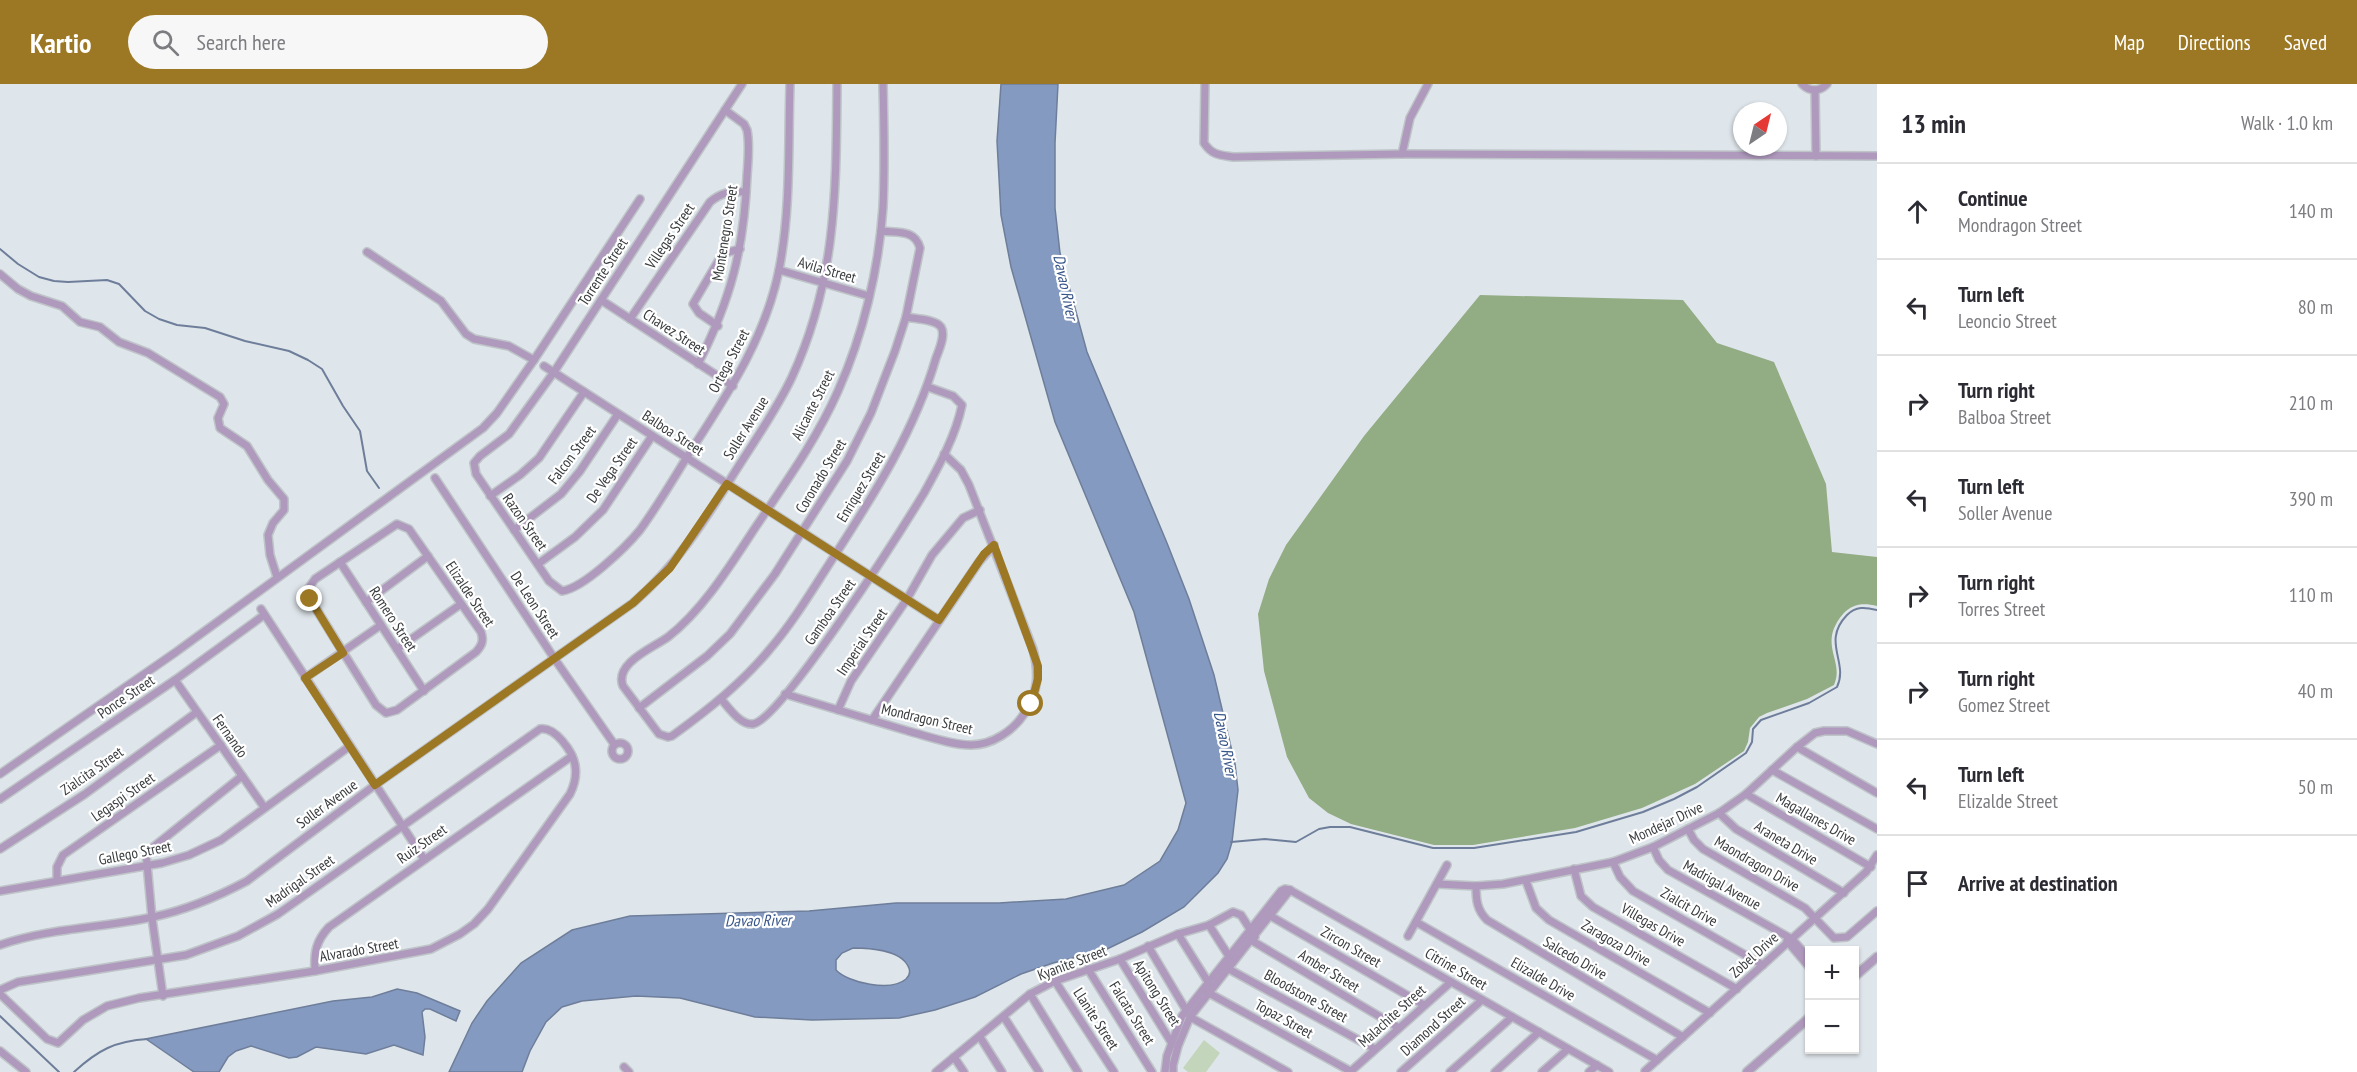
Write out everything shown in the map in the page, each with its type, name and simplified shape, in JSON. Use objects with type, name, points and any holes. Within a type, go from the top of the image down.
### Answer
[{"type":"street","name":"Torrente Street","points":[[474,463],[509,434],[554,372],[742,84]]},
{"type":"street","name":"Ortega Street","points":[[562,591],[570,589],[625,548],[652,512],[733,386],[757,339],[779,270],[788,195],[790,84]]},
{"type":"street","name":"Soller Avenue","points":[[0,945],[48,933],[152,918],[198,904],[247,881],[375,785],[633,603],[654,585],[684,550],[727,484],[790,380],[810,332],[824,283],[835,209],[837,84]]},
{"type":"street","name":"Alicante Street","points":[[639,708],[623,686],[621,675],[632,661],[670,635],[703,601],[731,565],[797,465],[838,393],[852,358],[881,231],[884,184],[883,84]]},
{"type":"street","points":[[1205,84],[1204,142],[1209,151],[1215,155],[1233,157],[1402,154],[1877,156]]},
{"type":"street","points":[[1402,154],[1410,118],[1428,84]]},
{"type":"street","points":[[1802,84],[1815,90],[1827,84]]},
{"type":"street","points":[[1815,90],[1816,156]]},
{"type":"street","name":"Montenegro Street","points":[[698,364],[718,326],[740,249],[746,192],[747,130],[744,124],[725,110]]},
{"type":"street","name":"Villegas Street","points":[[630,319],[710,202],[730,191],[746,192]]},
{"type":"street","points":[[0,774],[176,652],[483,428],[497,413],[534,360],[640,199]]},
{"type":"street","name":"Coronado Street","points":[[639,708],[707,656],[730,633],[802,532],[861,435],[881,390],[906,317],[920,248],[918,239],[907,233],[881,231]]},
{"type":"street","points":[[718,326],[695,309],[694,298],[720,258],[725,253],[740,249]]},
{"type":"street","points":[[367,252],[441,301],[466,334],[474,339],[509,346],[534,360]]},
{"type":"street","name":"Avila Street","points":[[779,270],[868,296]]},
{"type":"street","points":[[0,274],[18,289],[31,296],[63,306],[80,322],[100,327],[119,342],[148,353],[220,397],[224,404],[218,418],[220,428],[247,446],[268,480],[284,499],[284,510],[273,523],[268,535],[270,555],[277,577]]},
{"type":"street","name":"Chavez Street","points":[[601,300],[733,386]]},
{"type":"street","name":"Enriquez Street","points":[[639,708],[654,729],[663,736],[672,736],[722,699],[747,675],[782,633],[836,554],[889,468],[928,387],[943,333],[941,327],[936,324],[906,317]]},
{"type":"street","name":"Balboa Street","points":[[544,366],[939,620]]},
{"type":"street","name":"Gamboa Street","points":[[722,699],[744,723],[758,722],[785,694],[823,646],[871,576],[924,493],[944,454],[962,405],[953,396],[928,387]]},
{"type":"street","points":[[490,496],[539,458],[584,392]]},
{"type":"street","name":"Falcon Street","points":[[514,530],[561,494],[580,471],[618,414]]},
{"type":"street","name":"De Vega Street","points":[[538,564],[575,537],[603,510],[652,436]]},
{"type":"street","name":"Mondragon Street","points":[[785,694],[929,737],[969,745],[995,739],[1009,731],[1022,718],[1035,693],[1038,666],[980,510],[962,470],[944,454]]},
{"type":"street","name":"Razon Street","points":[[474,463],[476,474],[490,496],[554,586],[562,591]]},
{"type":"street","name":"De Leon Street","points":[[435,478],[614,744]]},
{"type":"street","name":"Imperial Street","points":[[838,710],[851,681],[907,599],[932,555],[953,527],[963,518],[980,510]]},
{"type":"street","name":"Elizalde Street","points":[[397,524],[409,529],[428,556],[482,632],[483,643],[476,652],[424,691],[397,710],[386,713],[376,705],[343,653],[308,594],[308,589],[315,579],[397,524]]},
{"type":"street","points":[[872,720],[984,554],[994,545]]},
{"type":"street","points":[[366,602],[428,556]]},
{"type":"street","name":"Romero Street","points":[[340,562],[424,691]]},
{"type":"street","points":[[397,649],[461,604]]},
{"type":"street","name":"Ponce Street","points":[[0,799],[175,680],[263,612],[305,678]]},
{"type":"street","points":[[381,626],[305,678],[424,859]]},
{"type":"street","name":"Fernando","points":[[175,680],[264,807]]},
{"type":"street","name":"Zialcita Street","points":[[0,849],[85,794],[197,712]]},
{"type":"street","name":"Madrigal Street","points":[[0,992],[18,982],[186,955],[238,936],[278,914],[540,729],[552,730],[572,756]]},
{"type":"street","name":"Mondejar Drive","points":[[1437,884],[1476,886],[1526,881],[1613,862],[1653,847],[1719,813],[1746,794],[1815,733],[1835,730],[1856,734],[1877,744]]},
{"type":"street","name":"Legaspi Street","points":[[57,880],[57,867],[63,855],[220,745]]},
{"type":"street","name":"Gallego Street","points":[[0,891],[173,860],[207,847],[221,840],[350,746]]},
{"type":"street","points":[[1797,747],[1877,793]]},
{"type":"street","name":"Ruiz Street","points":[[315,971],[314,957],[318,941],[329,927],[572,756]]},
{"type":"street","name":"Alvarado Street","points":[[0,992],[47,1039],[55,1043],[60,1042],[88,1016],[107,1006],[139,998],[163,996],[420,953],[443,944],[474,924],[488,909],[570,794],[576,783],[572,756]]},
{"type":"street","points":[[1772,770],[1877,829]]},
{"type":"street","points":[[163,996],[146,856],[149,849],[242,776]]},
{"type":"street","name":"Magallanes Drive","points":[[1746,794],[1872,867]]},
{"type":"street","name":"Araneta Drive","points":[[1719,813],[1736,830],[1844,893]]},
{"type":"street","name":"Maondragon Drive","points":[[1688,829],[1694,840],[1704,849],[1805,908],[1831,936],[1838,939],[1847,936],[1877,911]]},
{"type":"street","name":"Madrigal Avenue","points":[[1653,847],[1659,860],[1668,870],[1789,940],[1805,959]]},
{"type":"street","name":"Zobel Drive","points":[[1645,1071],[1872,867],[1877,855]]},
{"type":"street","name":"Zialcit Drive","points":[[1613,862],[1620,877],[1633,891],[1763,965]]},
{"type":"street","points":[[1408,936],[1447,865]]},
{"type":"street","name":"Villegas Drive","points":[[1574,869],[1581,896],[1593,907],[1737,989]]},
{"type":"street","name":"Zaragoza Drive","points":[[1526,881],[1536,908],[1549,920],[1710,1012]]},
{"type":"street","name":"Salcedo Drive","points":[[1476,886],[1477,906],[1487,920],[1683,1037]]},
{"type":"street","name":"Citrine Street","points":[[1268,914],[1290,890],[1609,1072]]},
{"type":"street","name":"Kyanite Street","points":[[936,1072],[1030,994],[1055,981],[1120,959],[1178,934],[1209,925],[1231,912],[1236,912],[1251,936]]},
{"type":"street","points":[[1163,1071],[1179,1021],[1229,964],[1268,914]]},
{"type":"street","name":"Zircon Street","points":[[1268,914],[1424,1005]]},
{"type":"street","name":"Elizalde Drive","points":[[1416,922],[1657,1060]]},
{"type":"street","points":[[1209,925],[1229,964]]},
{"type":"street","points":[[1178,934],[1208,989]]},
{"type":"street","name":"Amber Street","points":[[1251,936],[1399,1028]]},
{"type":"street","points":[[1148,946],[1188,1013],[1288,1072]]},
{"type":"street","points":[[1859,973],[1877,957]]},
{"type":"street","name":"Apitong Street","points":[[1120,959],[1171,1042]]},
{"type":"street","name":"Bloodstone Street","points":[[1229,964],[1375,1049]]},
{"type":"street","name":"Falcata Street","points":[[1088,969],[1152,1072]]},
{"type":"street","name":"Llanite Street","points":[[1055,981],[1114,1072]]},
{"type":"street","name":"Malachite Street","points":[[1351,1072],[1451,982]]},
{"type":"street","name":"Topaz Street","points":[[1208,989],[1351,1072]]},
{"type":"street","points":[[1030,994],[1078,1072]]},
{"type":"street","name":"Diamond Street","points":[[1401,1072],[1482,1000]]},
{"type":"street","points":[[1173,1072],[1188,1013]]},
{"type":"street","points":[[1004,1017],[1039,1072]]},
{"type":"street","points":[[1450,1072],[1512,1017]]},
{"type":"street","points":[[1747,1072],[1805,1021]]},
{"type":"street","points":[[1495,1072],[1539,1032]]},
{"type":"street","points":[[980,1037],[1002,1072]]},
{"type":"street","points":[[1542,1072],[1568,1049]]},
{"type":"street","points":[[0,1052],[26,1072]]},
{"type":"street","points":[[954,1057],[964,1072]]},
{"type":"street","points":[[1589,1072],[1597,1065]]},
{"type":"green space","points":[[1480,295],[1683,300],[1717,343],[1774,362],[1826,484],[1832,552],[1877,557],[1877,606],[1863,604],[1855,606],[1843,614],[1836,625],[1832,635],[1836,668],[1834,685],[1807,699],[1759,717],[1750,728],[1744,751],[1695,784],[1642,808],[1575,828],[1473,845],[1434,845],[1351,824],[1328,813],[1309,798],[1287,757],[1264,671],[1258,614],[1269,579],[1286,545],[1364,436]]},
{"type":"green space","points":[[1204,1040],[1220,1053],[1206,1072],[1188,1072],[1183,1068]]},
{"type":"water","name":"Davao River","points":[[1001,84],[1058,84],[1055,208],[1060,253],[1087,352],[1167,543],[1189,599],[1214,675],[1235,764],[1238,790],[1232,842],[1227,859],[1218,873],[1184,907],[1142,932],[1105,950],[1021,974],[975,997],[935,1010],[899,1018],[812,1020],[755,1017],[680,998],[636,996],[582,1001],[562,1007],[546,1022],[530,1051],[522,1072],[449,1072],[472,1023],[487,1001],[521,963],[572,930],[630,916],[809,911],[896,903],[999,903],[1066,899],[1124,885],[1160,861],[1178,830],[1186,803],[1134,612],[1055,422],[1011,267],[1001,215],[997,141]],"holes":[[[853,948],[875,949],[898,956],[908,966],[910,971],[908,976],[899,983],[880,985],[859,982],[842,975],[836,970],[836,960],[842,953]]]},
{"type":"water","points":[[397,989],[417,993],[460,1011],[456,1021],[430,1009],[422,1012],[425,1037],[423,1055],[394,1045],[366,1054],[316,1047],[297,1057],[289,1058],[251,1046],[236,1051],[228,1057],[219,1072],[194,1072],[146,1039],[333,1001],[372,997]]},
{"type":"waterway","points":[[0,249],[39,277],[68,282],[107,280],[119,284],[145,311],[159,319],[177,325],[205,328],[245,341],[289,351],[308,360],[322,369],[360,431],[367,471],[379,488]]},
{"type":"waterway","points":[[1231,842],[1265,839],[1296,842],[1319,829],[1350,827],[1433,848],[1474,848],[1576,832],[1643,812],[1697,787],[1746,753],[1752,742],[1753,729],[1761,720],[1809,703],[1837,687],[1840,669],[1836,634],[1840,625],[1854,610],[1865,608],[1877,610]]},
{"type":"waterway","points":[[0,1016],[59,1072]]},
{"type":"waterway","points":[[74,1072],[99,1052],[126,1042],[148,1039]]},
{"type":"route","points":[[310,599],[343,653],[305,678],[375,785],[633,603],[670,568],[727,484],[939,620],[984,554],[994,545],[1038,666],[1038,679],[1031,704]]}]
